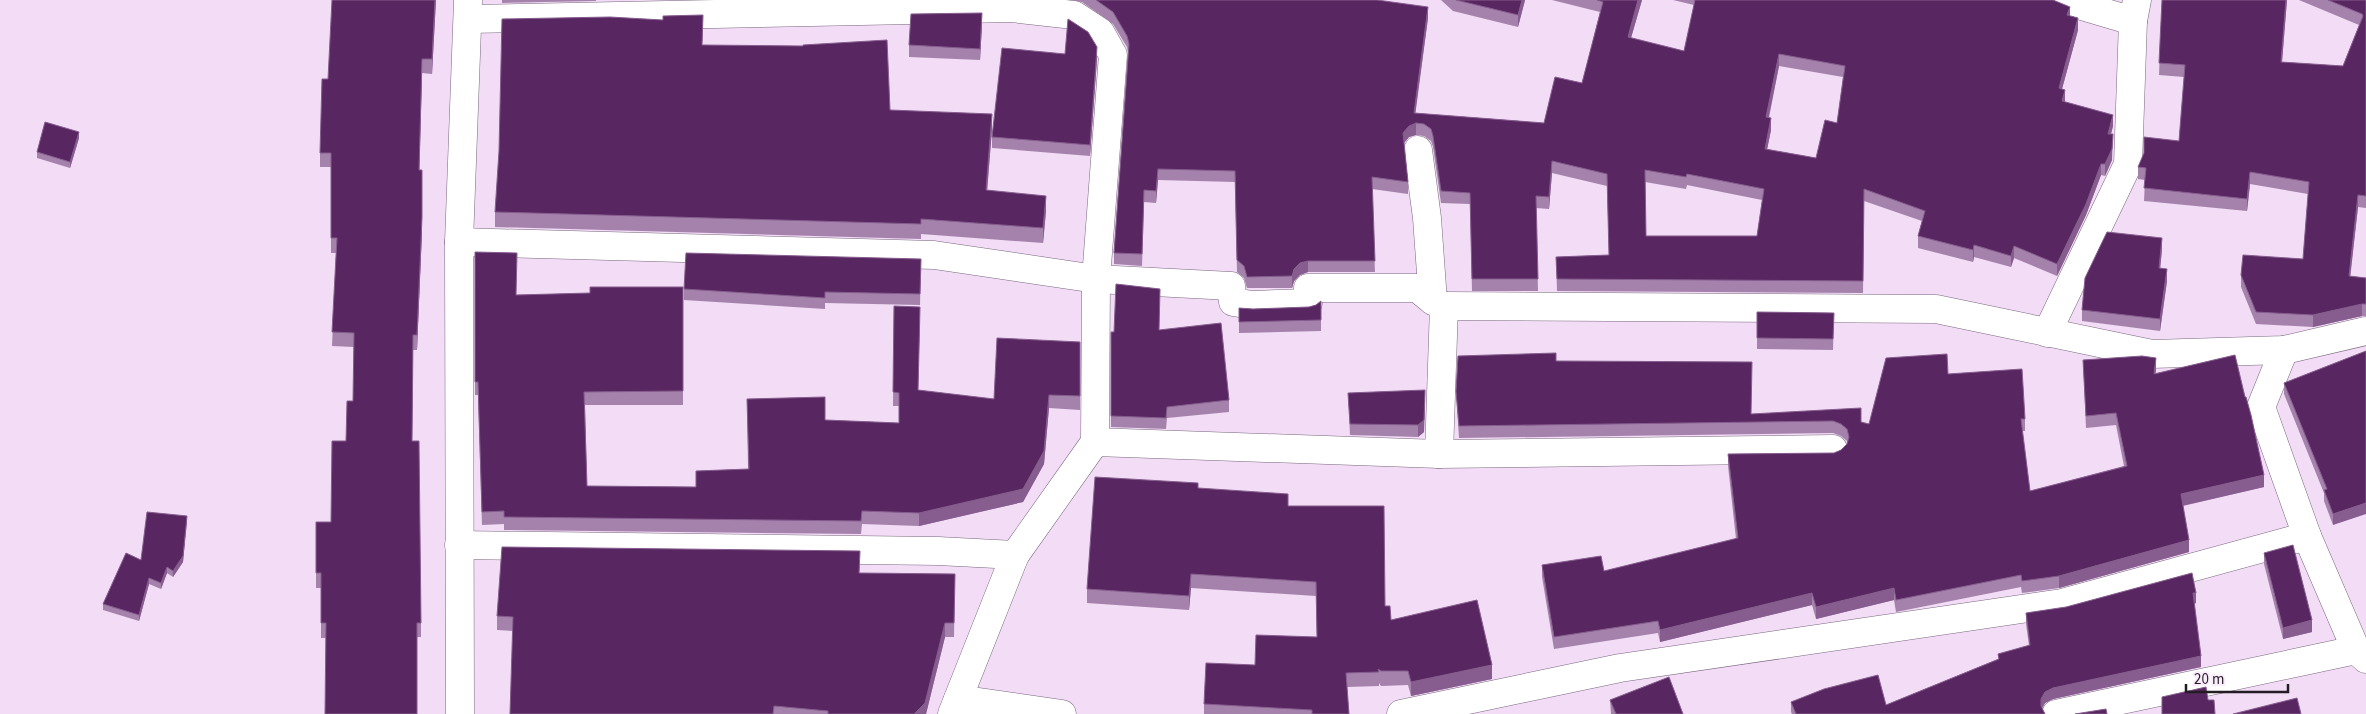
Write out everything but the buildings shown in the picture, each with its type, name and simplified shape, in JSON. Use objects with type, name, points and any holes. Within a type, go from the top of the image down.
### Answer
[{"type":"street","points":[[2047,333],[2128,164],[2135,10],[2062,0]]},
{"type":"street","points":[[460,714],[459,242],[468,9],[1011,8],[1074,15],[1100,32],[1113,55],[1096,279],[1095,442],[1015,555],[955,706],[1062,714]]},
{"type":"street","points":[[1418,150],[1438,303],[1439,454]]},
{"type":"street","points":[[459,242],[934,255],[1096,279],[1231,286],[1233,302],[1252,305],[1308,303],[1308,288],[1417,288],[1438,303],[1936,309],[2152,354],[2284,350],[2366,331]]},
{"type":"street","points":[[2056,714],[2361,655],[2307,536],[2261,407],[2284,350]]},
{"type":"street","points":[[1095,442],[1439,454],[1833,449]]},
{"type":"street","points":[[1402,714],[1620,668],[2062,603],[2307,536]]},
{"type":"street","points":[[459,544],[938,551],[1015,555]]}]
